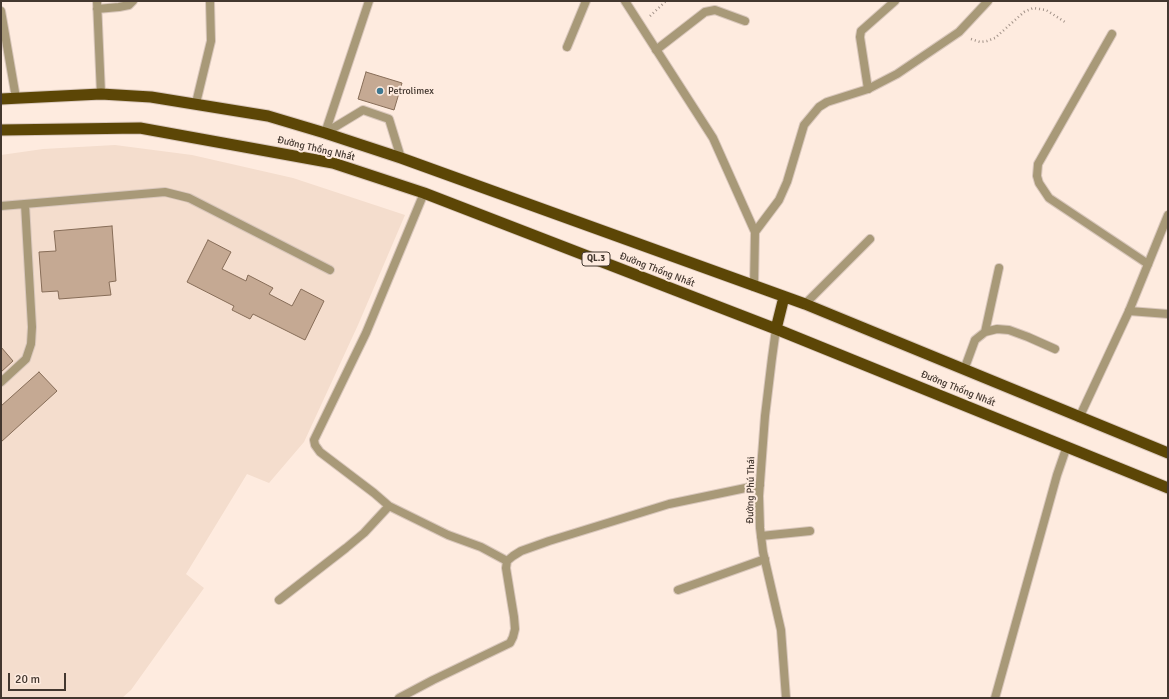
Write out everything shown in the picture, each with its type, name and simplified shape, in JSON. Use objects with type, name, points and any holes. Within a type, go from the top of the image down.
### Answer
[{"type":"highway","name":"Đường Thống Nhất","points":[[1,99],[101,94],[151,96],[268,116],[325,133],[401,158],[754,287],[805,304],[1079,418],[1168,453]]},
{"type":"highway","name":"Đường Thống Nhất","points":[[1,130],[140,128],[333,163],[424,192],[776,329],[1168,488]]},
{"type":"highway","points":[[776,329],[784,297]]},
{"type":"street","points":[[101,94],[97,5],[119,7],[129,5],[133,1]]},
{"type":"street","points":[[196,103],[211,41],[210,1]]},
{"type":"street","points":[[325,133],[369,1]]},
{"type":"street","points":[[567,47],[586,1]]},
{"type":"street","points":[[625,1],[712,138],[755,232],[754,287]]},
{"type":"street","points":[[868,89],[860,37],[861,31],[895,1]]},
{"type":"street","points":[[755,232],[779,200],[787,182],[804,125],[819,107],[827,102],[868,89],[897,74],[959,32],[988,1]]},
{"type":"street","points":[[656,50],[705,12],[715,10],[745,21]]},
{"type":"street","points":[[1,11],[16,98]]},
{"type":"street","points":[[1112,34],[1038,164],[1038,183],[1049,198],[1148,264]]},
{"type":"street","points":[[325,133],[363,110],[389,119],[401,158]]},
{"type":"street","points":[[1,206],[165,192],[189,198],[330,270]]},
{"type":"street","points":[[424,192],[366,333],[314,440],[315,445],[320,452],[389,506],[448,535],[481,548],[507,561]]},
{"type":"street","points":[[1,382],[26,359],[31,344],[32,327],[25,204]]},
{"type":"street","points":[[1079,418],[1129,311],[1168,215]]},
{"type":"street","points":[[805,304],[870,239]]},
{"type":"street","points":[[985,332],[999,268]]},
{"type":"street","points":[[1129,311],[1168,314]]},
{"type":"street","name":"Đường Phú Thái","points":[[776,329],[765,416],[759,496],[761,536],[781,630],[786,698]]},
{"type":"street","points":[[964,370],[975,340],[985,332],[997,329],[1010,330],[1055,349]]},
{"type":"street","points":[[995,698],[1057,476],[1067,446]]},
{"type":"street","points":[[399,698],[510,642],[515,628],[506,568],[507,561],[513,556],[522,551],[669,504],[760,485]]},
{"type":"street","points":[[279,600],[364,533],[389,506]]},
{"type":"street","points":[[761,536],[810,531]]},
{"type":"street","points":[[678,590],[765,559]]},
{"type":"path","points":[[640,24],[666,1]]},
{"type":"path","points":[[959,32],[980,42],[988,41],[995,38],[1024,12],[1033,8],[1046,10],[1065,22]]},
{"type":"shaded area","points":[[115,145],[192,155],[293,178],[405,215],[358,325],[304,442],[269,483],[247,474],[186,574],[204,588],[131,690],[122,698],[1,698],[1,155],[43,149]]},
{"type":"building","name":"Petrolimex","points":[[366,72],[402,83],[394,110],[358,99]]},
{"type":"building","points":[[112,226],[116,281],[109,282],[111,295],[59,299],[58,291],[42,292],[39,252],[56,251],[54,231]]},
{"type":"building","points":[[208,240],[231,252],[222,269],[246,281],[248,275],[273,288],[269,294],[292,306],[301,289],[324,301],[305,340],[253,314],[250,319],[232,310],[234,306],[187,282]]},
{"type":"building","points":[[1,347],[13,361],[1,372]]},
{"type":"building","points":[[39,372],[57,391],[1,442],[1,406]]},
{"type":"place","name":"Petrolimex","points":[[380,91]]}]
